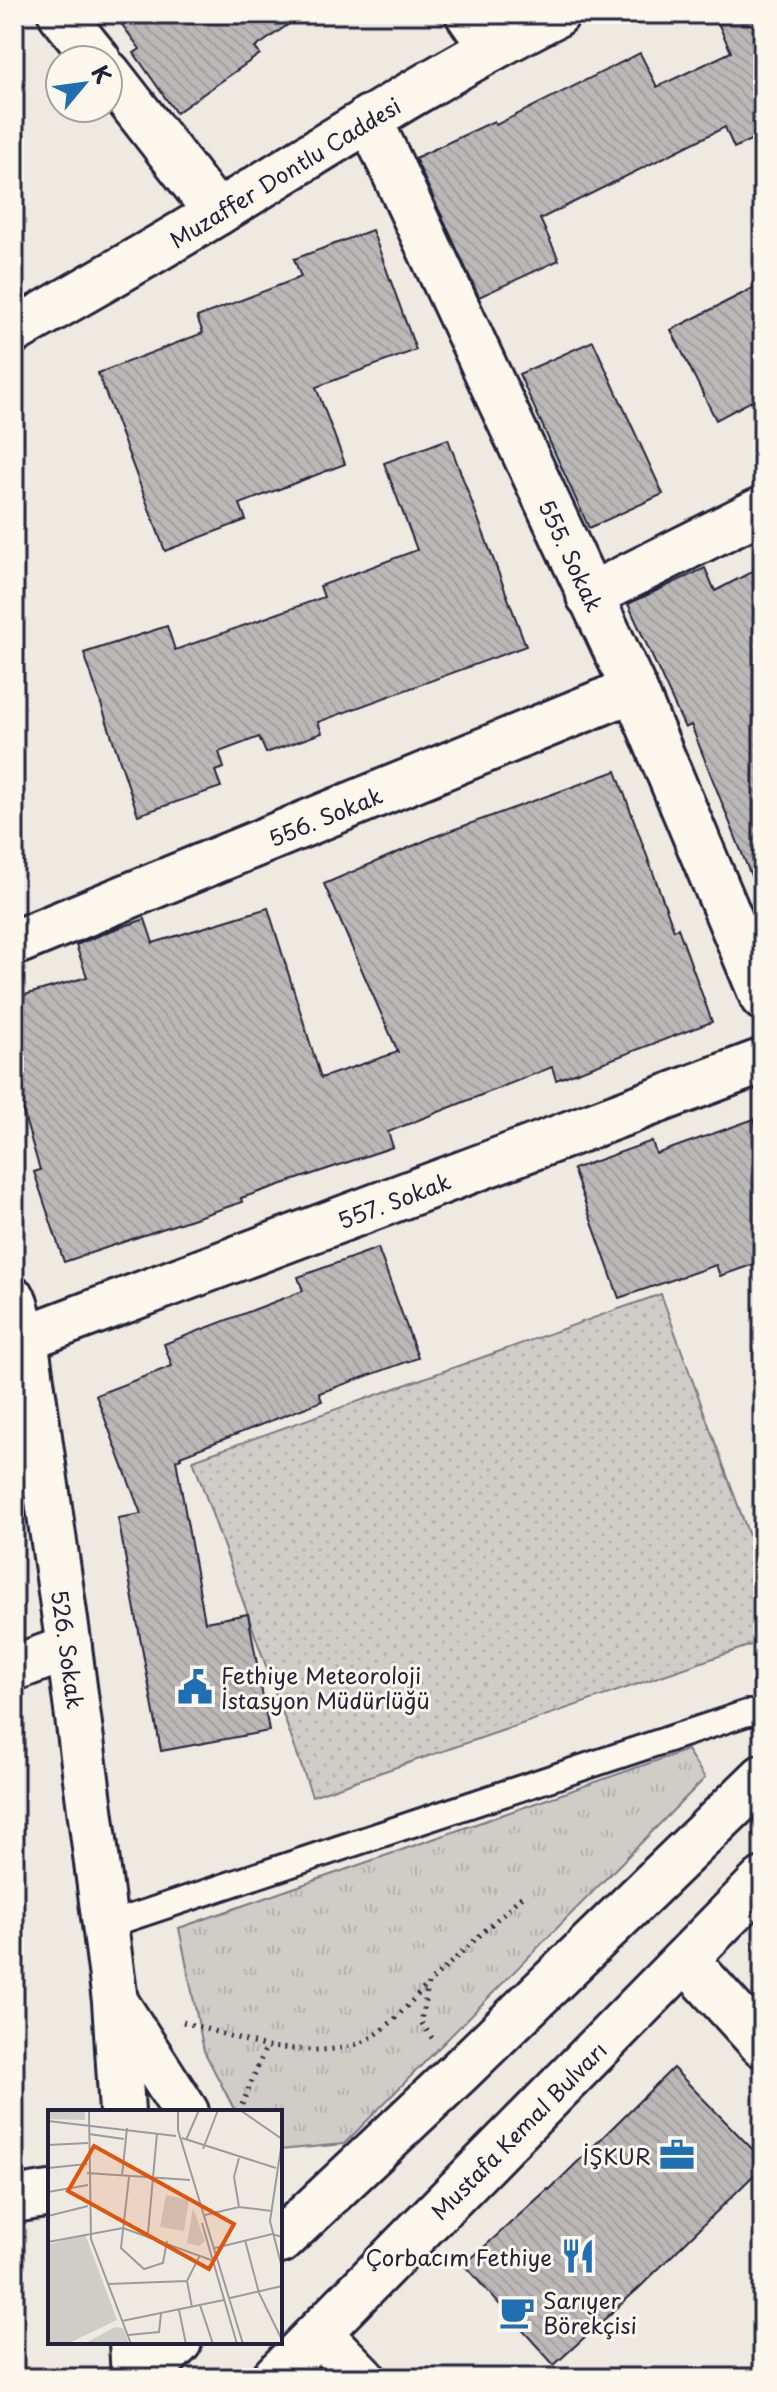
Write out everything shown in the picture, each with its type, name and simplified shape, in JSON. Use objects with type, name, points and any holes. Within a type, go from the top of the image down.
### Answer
[{"type":"street","points":[[61,14],[85,44]]},
{"type":"street","name":"Muzaffer Dontlu Caddesi","points":[[14,331],[217,213],[369,118],[480,31],[557,14]]},
{"type":"street","points":[[124,94],[217,213]]},
{"type":"street","name":"555. Sokak","points":[[369,118],[634,689],[763,998]]},
{"type":"street","points":[[589,596],[763,509]]},
{"type":"street","name":"556. Sokak","points":[[14,943],[634,689]]},
{"type":"street","name":"557. Sokak","points":[[19,1319],[763,1061]]},
{"type":"street","name":"526. Sokak","points":[[19,1319],[69,1648],[115,2001],[122,2110]]},
{"type":"street","points":[[14,1668],[69,1648]]},
{"type":"street","points":[[282,2239],[763,1777]]},
{"type":"street","name":"Mustafa Kemal Bulvarı","points":[[274,2378],[763,1880]]},
{"type":"street","points":[[686,1960],[763,2045]]},
{"type":"street","points":[[115,2001],[185,2110]]},
{"type":"street","points":[[14,2200],[48,2194]]},
{"type":"street","points":[[319,2333],[363,2378]]},
{"type":"street","points":[[132,2344],[134,2378]]},
{"type":"street","points":[[143,2378],[177,2344]]},
{"type":"lane","points":[[105,1926],[747,1713],[763,1713]]},
{"type":"path","points":[[182,2021],[266,2047],[346,2048],[376,2035],[525,1893]]},
{"type":"path","points":[[428,1984],[421,2022],[459,2072]]},
{"type":"path","points":[[240,2110],[266,2047]]},
{"type":"green space","points":[[661,1294],[763,1574],[763,1641],[312,1796],[193,1460]]},
{"type":"green space","points":[[687,1750],[705,1778],[344,2144],[282,2150],[282,2110],[237,2110],[233,2107],[204,2051],[179,1928]]},
{"type":"building","points":[[114,14],[303,14],[255,48],[260,54],[176,113],[134,53],[140,49]]},
{"type":"building","points":[[714,14],[763,14],[763,134],[734,148],[725,127],[540,219],[559,260],[479,297],[415,158],[494,121],[496,125],[640,53],[657,87],[731,52]]},
{"type":"building","points":[[372,230],[416,350],[316,387],[345,464],[240,504],[246,520],[165,551],[98,373],[203,333],[197,317],[301,277],[294,259]]},
{"type":"building","points":[[763,283],[763,395],[716,420],[671,330]]},
{"type":"building","points":[[593,341],[663,494],[589,528],[519,374]]},
{"type":"building","points":[[448,439],[526,646],[318,722],[322,733],[266,753],[259,737],[219,752],[224,768],[215,771],[221,787],[138,815],[84,653],[167,626],[175,650],[324,597],[320,586],[417,550],[384,463]]},
{"type":"building","points":[[763,566],[761,901],[691,725],[685,728],[628,604],[705,568],[715,591]]},
{"type":"building","points":[[616,771],[674,930],[678,928],[712,1022],[556,1080],[552,1067],[388,1132],[393,1147],[64,1262],[34,1172],[40,1170],[14,1081],[14,998],[87,977],[76,945],[110,931],[145,919],[153,943],[268,908],[321,1078],[398,1052],[324,884],[436,836]]},
{"type":"building","points":[[754,1119],[763,1146],[763,1261],[720,1276],[716,1265],[619,1298],[573,1169],[652,1141],[656,1154]]},
{"type":"building","points":[[378,1248],[418,1358],[319,1393],[322,1401],[176,1460],[205,1622],[248,1614],[269,1731],[161,1751],[118,1518],[141,1514],[96,1395],[172,1366],[164,1344],[303,1291],[298,1277]]},
{"type":"building","points":[[673,2068],[763,2160],[763,2166],[640,2287],[554,2365],[464,2265],[549,2190]]},
{"type":"place","name":"Fethiye Meteoroloji İstasyon Müdürlüğü","points":[[195,1687]]},
{"type":"place","name":"İŞKUR","points":[[677,2155]]},
{"type":"place","name":"Çorbacım Fethiye","points":[[578,2256]]},
{"type":"place","name":"Sarıyer Börekçisi","points":[[517,2312]]}]
